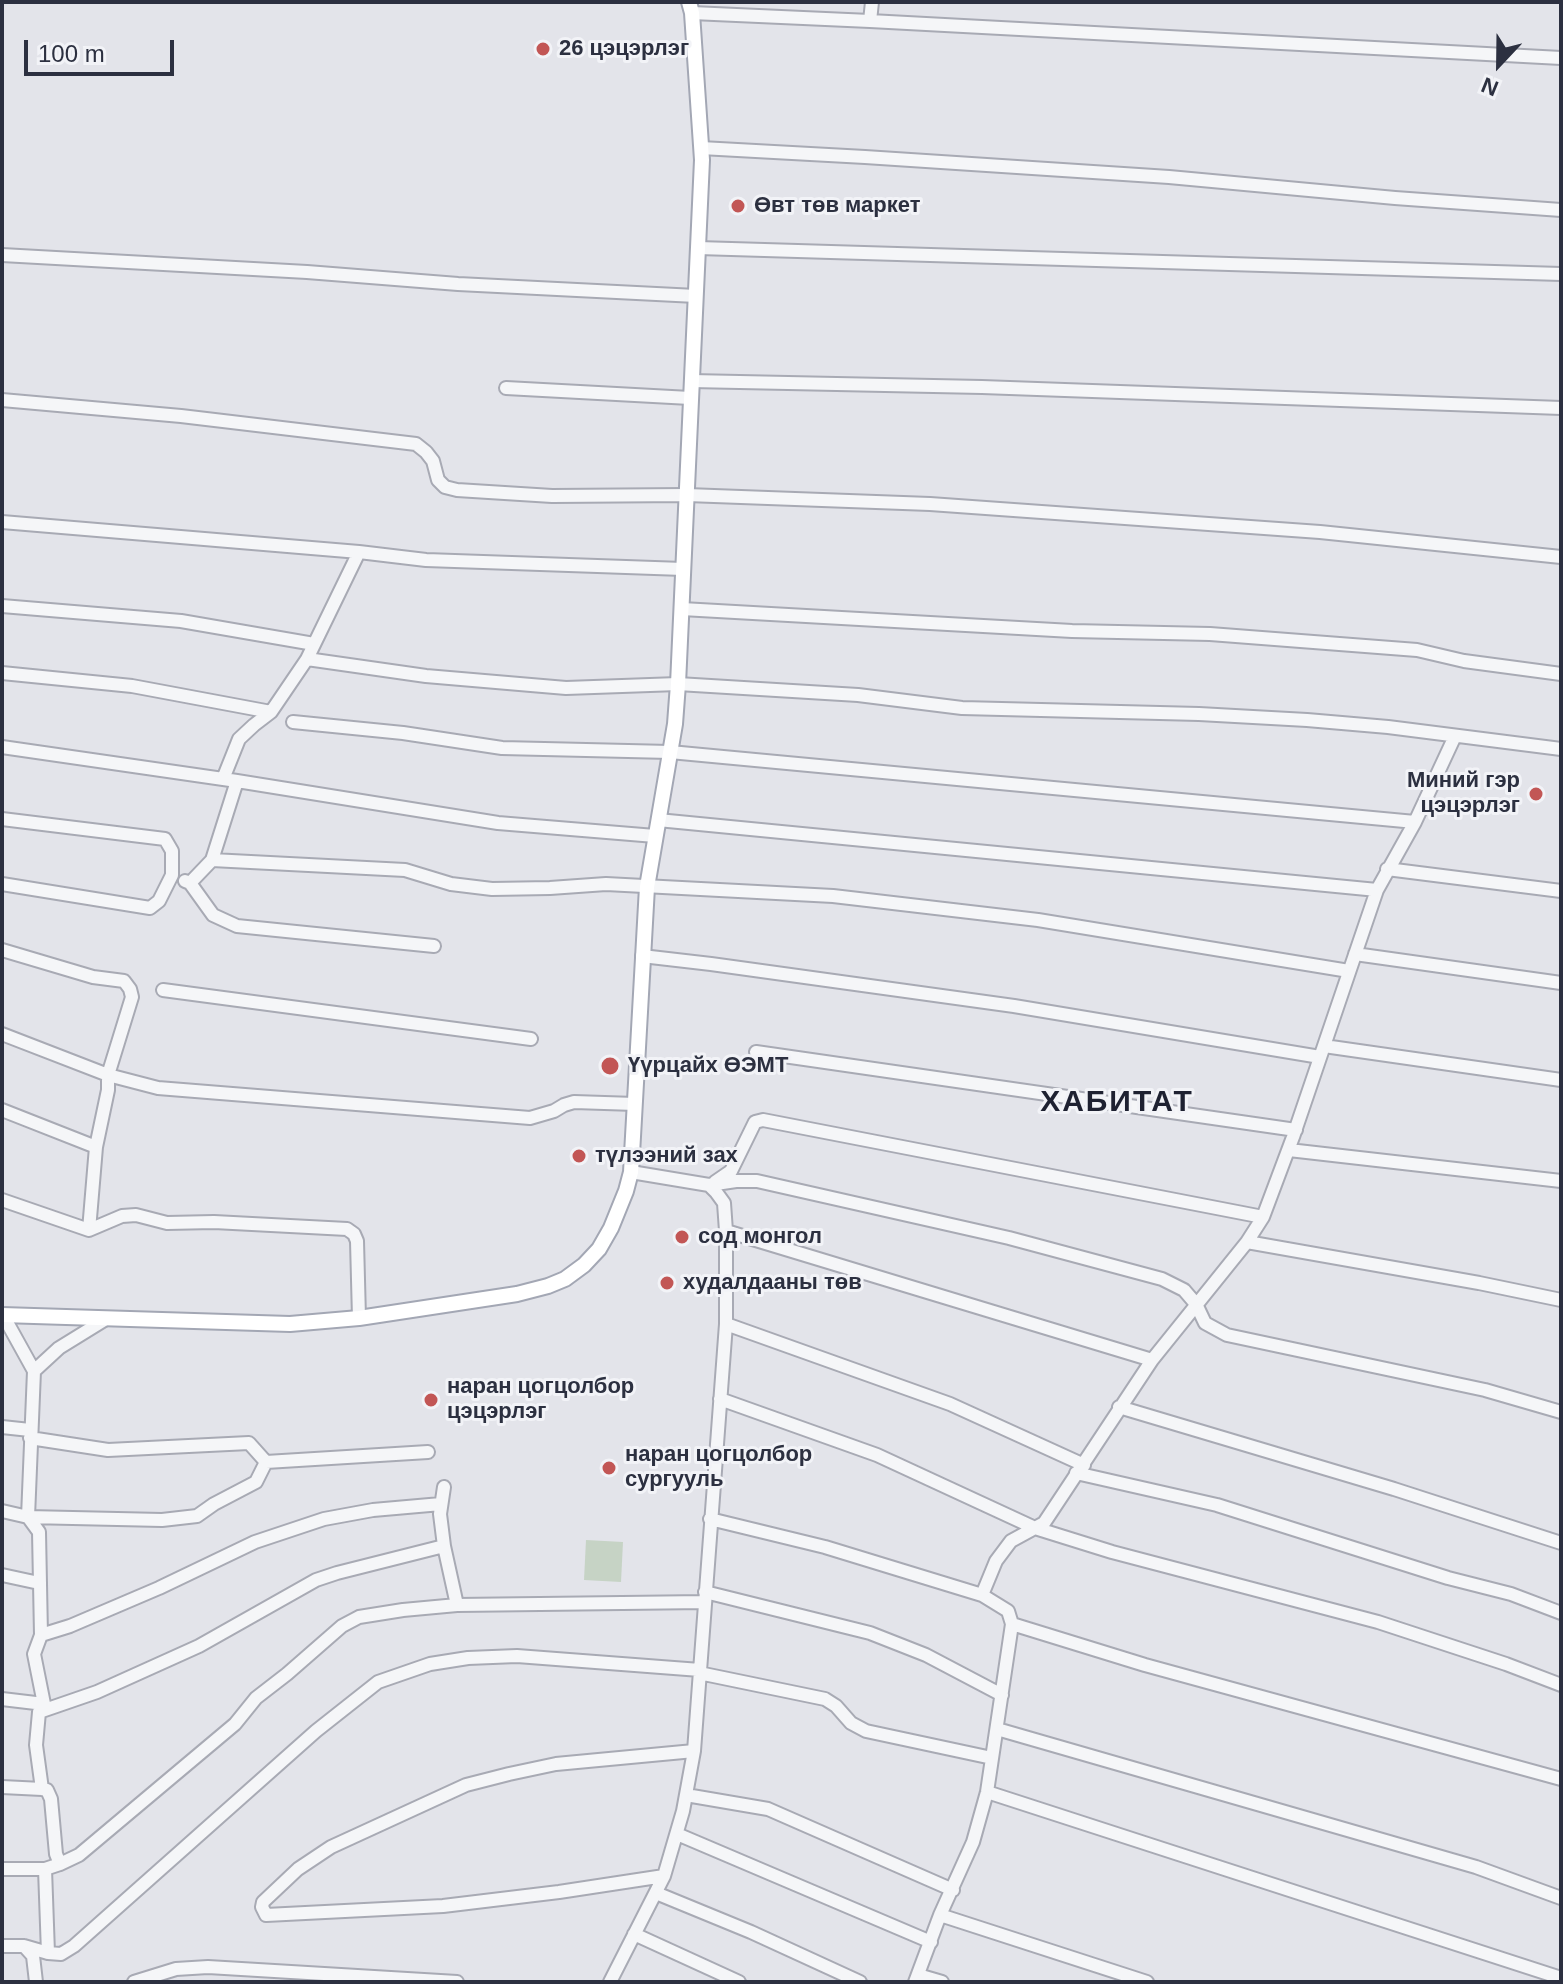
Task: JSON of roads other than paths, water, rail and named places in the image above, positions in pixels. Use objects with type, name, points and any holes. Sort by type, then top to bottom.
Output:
[{"type":"main road","points":[[2,1315],[290,1324],[359,1318],[517,1294],[565,1279],[584,1265],[599,1249],[615,1220],[631,1172],[647,887],[678,684],[701,148],[691,8]]},
{"type":"street","points":[[870,21],[872,2]]},
{"type":"street","points":[[691,8],[870,21],[1561,58]]},
{"type":"street","points":[[701,148],[1169,177],[1561,210]]},
{"type":"street","points":[[698,248],[1561,274]]},
{"type":"street","points":[[2,255],[696,296]]},
{"type":"street","points":[[691,381],[982,387],[1561,408]]},
{"type":"street","points":[[506,388],[690,398]]},
{"type":"street","points":[[2,400],[181,416],[416,444],[433,461],[438,480],[445,487],[457,490],[552,496],[687,495],[930,504],[1320,532],[1561,557]]},
{"type":"street","points":[[2,522],[385,553],[426,560],[683,569]]},
{"type":"street","points":[[223,779],[239,739],[271,712],[307,659],[359,552]]},
{"type":"street","points":[[2,606],[181,621],[314,644]]},
{"type":"street","points":[[682,609],[1072,631],[1210,634],[1417,650],[1464,661],[1561,674]]},
{"type":"street","points":[[307,659],[426,676],[566,688],[678,684],[858,695],[962,708],[1307,720],[1561,749]]},
{"type":"street","points":[[2,673],[132,686],[271,712]]},
{"type":"street","points":[[293,722],[403,733],[502,748],[670,752],[1415,822]]},
{"type":"street","points":[[982,1595],[996,1561],[1011,1541],[1044,1523],[1152,1360],[1247,1242],[1263,1217],[1296,1130],[1377,890],[1415,822],[1455,736]]},
{"type":"street","points":[[2,747],[498,823],[655,836]]},
{"type":"street","points":[[190,883],[212,860],[237,781]]},
{"type":"street","points":[[2,819],[165,839],[172,851],[172,875],[159,901],[150,908],[2,884]]},
{"type":"street","points":[[658,820],[1377,890]]},
{"type":"street","points":[[212,860],[405,870],[451,884],[492,889],[606,884],[833,896],[1038,920],[1349,971]]},
{"type":"street","points":[[1387,869],[1561,891]]},
{"type":"street","points":[[172,875],[190,883],[213,915],[237,926],[434,946]]},
{"type":"street","points":[[2,950],[93,977],[124,981],[130,989],[132,997],[108,1075],[108,1090],[96,1147],[89,1230]]},
{"type":"street","points":[[1355,954],[1561,983]]},
{"type":"street","points":[[642,956],[1014,1006],[1322,1052],[1561,1080]]},
{"type":"street","points":[[163,990],[531,1039]]},
{"type":"street","points":[[2,1034],[108,1075],[158,1088],[530,1118],[574,1102],[635,1104]]},
{"type":"street","points":[[756,1052],[1296,1130]]},
{"type":"street","points":[[2,1110],[96,1147]]},
{"type":"street","points":[[709,1185],[731,1171],[755,1122],[763,1120],[1263,1217]]},
{"type":"street","points":[[1289,1150],[1561,1181]]},
{"type":"street","points":[[631,1172],[709,1185],[757,1181],[1009,1238],[1162,1279],[1184,1290],[1196,1304],[1205,1323],[1227,1335],[1485,1390],[1561,1412]]},
{"type":"street","points":[[627,1982],[612,1979],[664,1876],[677,1834],[694,1751],[726,1324],[724,1203],[709,1185]]},
{"type":"street","points":[[2,1200],[89,1230],[122,1216],[136,1215],[167,1223],[214,1222],[347,1229],[357,1241],[359,1318]]},
{"type":"street","points":[[726,1231],[1152,1360]]},
{"type":"street","points":[[1247,1242],[1561,1300]]},
{"type":"street","points":[[2,1315],[34,1371],[28,1517],[39,1532],[41,1635],[34,1654],[41,1708],[36,1745],[42,1789]]},
{"type":"street","points":[[34,1371],[59,1348],[106,1319]]},
{"type":"street","points":[[726,1324],[950,1404],[1080,1469],[1217,1505],[1434,1574],[1511,1594],[1561,1613]]},
{"type":"street","points":[[720,1399],[877,1455],[1035,1528],[1112,1552],[1378,1622],[1561,1685]]},
{"type":"street","points":[[1119,1407],[1394,1489],[1561,1543]]},
{"type":"street","points":[[2,1427],[108,1450],[249,1443],[266,1462]]},
{"type":"street","points":[[266,1462],[428,1452]]},
{"type":"street","points":[[2,1511],[28,1517],[162,1520],[197,1516],[256,1482],[266,1462]]},
{"type":"street","points":[[444,1487],[440,1514],[457,1605]]},
{"type":"street","points":[[41,1635],[133,1599],[255,1542],[324,1519],[373,1510],[441,1504]]},
{"type":"street","points":[[710,1519],[825,1547],[982,1595],[1008,1611],[1012,1624],[987,1792],[973,1842],[940,1915],[916,1979],[942,1982]]},
{"type":"street","points":[[2,1699],[41,1708],[97,1692],[199,1646],[316,1580],[444,1546]]},
{"type":"street","points":[[2,1575],[39,1583]]},
{"type":"street","points":[[2,1869],[45,1869],[79,1855],[235,1724],[256,1698],[342,1626],[359,1617],[457,1605],[705,1597],[870,1633],[926,1655],[1002,1695]]},
{"type":"street","points":[[1012,1624],[1160,1669],[1561,1779]]},
{"type":"street","points":[[2,1946],[24,1946],[61,1954],[74,1946],[294,1751],[378,1682],[430,1664],[468,1658],[517,1656],[700,1671],[825,1699],[851,1723],[866,1731],[992,1758]]},
{"type":"street","points":[[997,1729],[1476,1867],[1561,1898]]},
{"type":"street","points":[[664,1876],[443,1906],[266,1915],[262,1907],[263,1902],[298,1869],[331,1847],[466,1785],[556,1764],[694,1751]]},
{"type":"street","points":[[2,1787],[47,1790],[60,1864]]},
{"type":"street","points":[[987,1792],[1561,1978]]},
{"type":"street","points":[[686,1795],[768,1809],[953,1890]]},
{"type":"street","points":[[677,1834],[931,1942]]},
{"type":"street","points":[[45,1869],[48,1953]]},
{"type":"street","points":[[656,1893],[860,1982]]},
{"type":"street","points":[[940,1915],[1147,1982]]},
{"type":"street","points":[[634,1934],[739,1982]]},
{"type":"street","points":[[24,1946],[33,1956],[36,1982]]},
{"type":"street","points":[[134,1982],[176,1969],[208,1967],[457,1982]]},
{"type":"place","name":"26 цэцэрлэг","points":[[543,49]]},
{"type":"place","name":"Өвт төв маркет","points":[[738,206]]},
{"type":"place","name":"Миний гэр цэцэрлэг","points":[[1536,794]]},
{"type":"place","name":"Үүрцайх ӨЭМТ","points":[[610,1066]]},
{"type":"place","name":"түлээний зах","points":[[579,1156]]},
{"type":"place","name":"сод монгол","points":[[682,1237]]},
{"type":"place","name":"худалдааны төв","points":[[667,1283]]},
{"type":"place","name":"наран цогцолбор цэцэрлэг","points":[[431,1400]]},
{"type":"place","name":"наран цогцолбор сургууль","points":[[609,1468]]},
{"type":"district","name":"ХАБИТАТ","points":[[1117,1103]]}]
